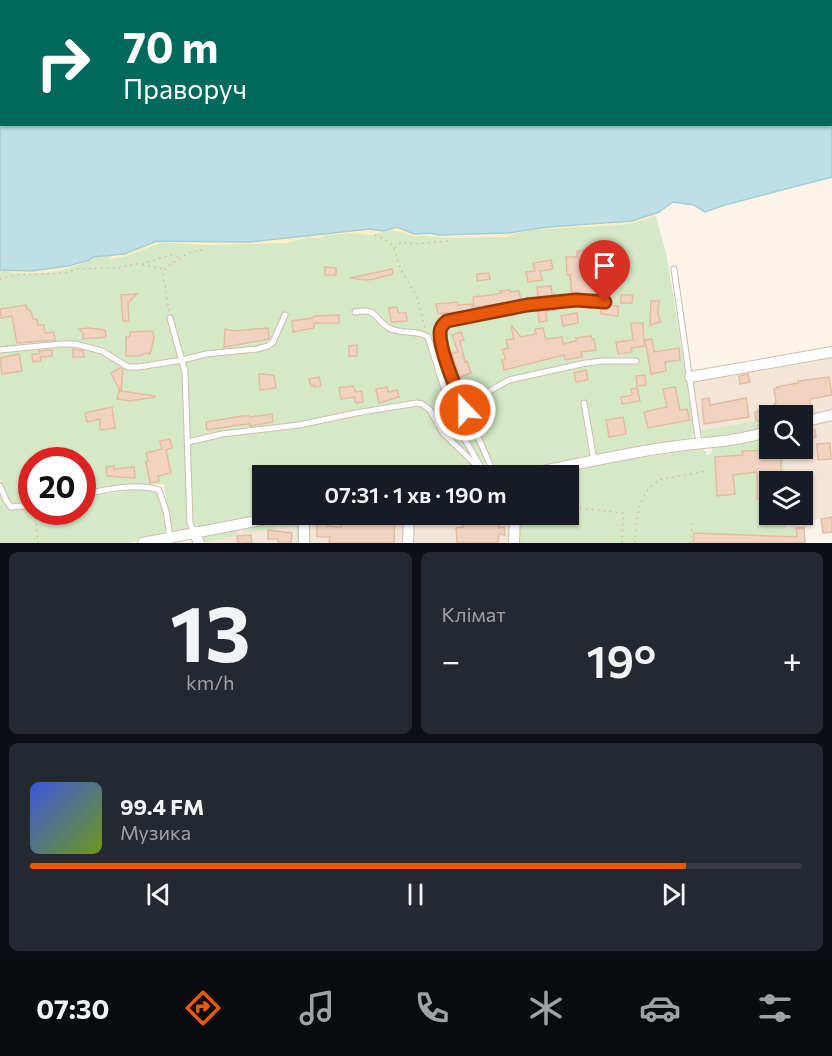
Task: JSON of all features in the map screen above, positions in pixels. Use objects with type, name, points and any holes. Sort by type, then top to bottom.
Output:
[{"type":"street","points":[[690,377],[832,352]]},
{"type":"street","points":[[813,419],[832,415]]},
{"type":"street","points":[[570,465],[744,439],[759,434]]},
{"type":"street","points":[[143,543],[170,537],[197,538],[252,524]]},
{"type":"street","points":[[303,543],[304,525]]},
{"type":"street","points":[[408,543],[409,525]]},
{"type":"street","points":[[514,543],[515,525]]},
{"type":"lane","points":[[674,269],[699,444]]},
{"type":"lane","points":[[490,465],[449,370],[440,333],[443,324],[447,321],[527,305],[576,300],[605,302]]},
{"type":"lane","points":[[355,312],[375,313],[387,327],[395,331],[426,335],[451,411],[480,465]]},
{"type":"lane","points":[[0,350],[75,344],[102,351],[128,367],[268,346],[273,342],[285,315]]},
{"type":"lane","points":[[170,318],[185,372],[190,524],[197,538]]},
{"type":"lane","points":[[465,410],[486,393],[509,380],[603,360],[636,361]]},
{"type":"lane","points":[[188,442],[222,434],[299,425],[417,403],[430,410],[443,433],[462,453],[478,465]]},
{"type":"lane","points":[[584,403],[594,460]]},
{"type":"lane","points":[[0,486],[11,507],[18,506]]},
{"type":"lane","points":[[96,493],[123,488],[159,490],[166,510],[170,537]]},
{"type":"path","points":[[375,235],[390,242],[394,249],[400,268],[417,297],[426,335]]},
{"type":"path","points":[[394,249],[401,242],[415,244],[448,241]]},
{"type":"path","points":[[170,318],[165,269],[190,252],[204,248]]},
{"type":"path","points":[[0,279],[16,275],[64,273],[78,269],[117,268],[141,264],[170,255],[182,258]]},
{"type":"path","points":[[141,264],[165,269]]},
{"type":"path","points":[[635,543],[635,524],[645,492],[662,479],[708,471]]},
{"type":"path","points":[[579,508],[623,513],[622,543]]},
{"type":"path","points":[[690,543],[693,520]]},
{"type":"path","points":[[36,525],[38,543]]},
{"type":"shaded area","points":[[832,355],[832,412],[813,415],[813,405],[759,405],[759,430],[703,437],[693,386],[695,380]]},
{"type":"shaded area","points":[[832,418],[832,517],[813,520],[813,471],[785,471],[784,459],[813,459],[813,423]]},
{"type":"shaded area","points":[[252,525],[298,525],[301,543],[202,543],[202,536]]},
{"type":"shaded area","points":[[309,525],[405,525],[405,543],[306,543]]},
{"type":"shaded area","points":[[411,525],[512,525],[511,543],[411,543]]},
{"type":"shaded area","points":[[786,525],[807,525],[807,527],[786,530]]},
{"type":"green space","points":[[656,216],[667,257],[695,433],[690,440],[558,465],[495,465],[491,459],[486,463],[477,464],[444,431],[423,403],[186,441],[188,527],[185,531],[171,532],[164,484],[96,489],[96,447],[18,447],[18,504],[13,505],[9,502],[0,479],[0,270],[13,273],[50,271],[78,265],[93,257],[124,257],[162,242],[206,245],[287,243],[307,237],[320,238],[326,235],[355,233],[370,235],[393,230],[436,237],[506,237],[537,228],[633,223]]},
{"type":"green space","points":[[411,405],[421,406],[476,465],[252,465],[252,516],[200,527],[192,523],[190,446],[193,442],[244,433],[281,430]]},
{"type":"green space","points":[[759,421],[759,430],[708,438],[701,435],[699,429]]},
{"type":"green space","points":[[759,438],[759,459],[784,459],[785,471],[759,471],[759,525],[786,525],[786,529],[804,528],[805,543],[516,543],[517,525],[579,525],[579,468],[691,450],[702,449],[706,451],[706,455],[711,454],[713,447]]},
{"type":"green space","points":[[138,489],[157,492],[164,513],[165,536],[128,543],[0,543],[0,492],[8,509],[18,508],[18,525],[96,525],[96,495]]},
{"type":"green space","points":[[277,525],[277,528],[244,533],[243,526]]},
{"type":"green space","points":[[281,525],[300,525],[301,543],[297,543],[296,526],[281,528]]},
{"type":"green space","points":[[238,527],[237,536],[202,543],[202,536]]},
{"type":"sand","points":[[659,212],[648,219],[632,223],[542,229],[506,237],[453,238],[426,235],[416,237],[393,230],[370,235],[354,233],[326,235],[320,238],[307,237],[287,243],[206,245],[162,242],[124,257],[108,259],[157,241],[250,242],[369,229],[384,231],[397,227],[438,235],[482,236],[546,227],[620,222],[647,217]]},
{"type":"sand","points":[[83,261],[57,271],[8,272],[8,270],[55,268]]},
{"type":"water","points":[[0,126],[832,126],[832,177],[705,212],[694,205],[673,202],[659,212],[632,221],[548,227],[508,233],[414,234],[397,227],[384,231],[369,229],[250,242],[157,241],[124,254],[93,257],[68,266],[31,271],[0,270]]},
{"type":"building","points":[[588,250],[588,257],[596,256],[597,285],[599,285],[600,296],[572,296],[566,257],[577,257],[577,251]]},
{"type":"building","points":[[551,260],[553,269],[540,271],[542,280],[528,282],[526,272],[535,271],[533,263]]},
{"type":"building","points":[[325,267],[336,268],[336,275],[325,275]]},
{"type":"building","points":[[392,269],[393,274],[374,279],[350,278]]},
{"type":"building","points":[[489,273],[490,279],[477,281],[477,274]]},
{"type":"building","points":[[551,286],[552,295],[555,294],[555,297],[538,298],[537,287]]},
{"type":"building","points":[[510,290],[510,292],[519,291],[521,301],[474,307],[473,297]]},
{"type":"building","points":[[137,294],[128,303],[129,321],[123,321],[121,295]]},
{"type":"building","points":[[621,295],[633,295],[632,303],[621,303]]},
{"type":"building","points":[[651,301],[659,301],[658,315],[661,322],[650,325]]},
{"type":"building","points":[[458,302],[458,305],[472,304],[472,310],[438,314],[436,304]]},
{"type":"building","points":[[26,305],[33,319],[37,319],[38,325],[44,325],[45,333],[54,332],[55,340],[17,343],[12,316],[1,318],[0,309]]},
{"type":"building","points":[[618,306],[618,316],[601,314],[601,307]]},
{"type":"building","points":[[397,307],[398,313],[406,313],[407,321],[391,322],[389,308]]},
{"type":"building","points":[[556,307],[556,310],[546,311],[547,321],[539,322],[538,308]]},
{"type":"building","points":[[577,313],[578,323],[563,326],[561,316]]},
{"type":"building","points":[[339,315],[339,323],[314,323],[314,328],[293,332],[292,321],[314,316]]},
{"type":"building","points":[[631,323],[643,323],[644,346],[631,348],[632,352],[618,354],[616,342],[633,340]]},
{"type":"building","points":[[511,325],[521,337],[536,334],[535,329],[543,328],[546,339],[562,337],[563,344],[576,341],[576,338],[591,336],[594,339],[596,350],[581,352],[582,357],[565,360],[564,355],[504,370],[502,360],[506,359],[502,350],[508,348],[506,340],[514,339]]},
{"type":"building","points":[[268,328],[269,339],[224,347],[225,329],[234,331]]},
{"type":"building","points":[[79,329],[105,330],[106,337],[83,339],[83,333]]},
{"type":"building","points":[[130,332],[153,332],[154,338],[150,354],[126,356],[126,337],[130,337]]},
{"type":"building","points":[[461,332],[464,340],[460,341],[465,362],[467,361],[471,373],[459,378],[452,353],[458,352],[452,335]]},
{"type":"building","points":[[652,339],[654,352],[679,348],[680,360],[665,362],[666,371],[651,374],[645,340]]},
{"type":"building","points":[[357,345],[357,356],[349,356],[349,346]]},
{"type":"building","points":[[73,349],[83,351],[84,357],[73,357]]},
{"type":"building","points":[[52,350],[52,356],[40,357],[41,361],[33,362],[32,354]]},
{"type":"building","points":[[19,354],[22,371],[2,374],[0,358]]},
{"type":"building","points":[[120,368],[123,369],[121,391],[155,397],[130,401],[117,399],[120,391],[111,373]]},
{"type":"building","points":[[586,370],[588,380],[576,382],[574,373]]},
{"type":"building","points":[[259,374],[274,375],[276,388],[260,390]]},
{"type":"building","points":[[748,374],[750,382],[740,384],[739,376]]},
{"type":"building","points":[[645,375],[646,385],[637,386],[636,376]]},
{"type":"building","points":[[319,377],[321,386],[311,386],[309,379]]},
{"type":"building","points":[[829,377],[832,395],[810,399],[811,405],[774,405],[776,402],[774,389],[798,383],[798,381]]},
{"type":"building","points":[[353,386],[356,392],[362,391],[363,402],[356,403],[354,397],[341,399],[339,388]]},
{"type":"building","points":[[387,387],[388,392],[397,390],[399,397],[379,403],[376,389]]},
{"type":"building","points":[[675,387],[680,410],[687,409],[690,420],[648,428],[644,412],[667,407],[663,389]]},
{"type":"building","points":[[637,388],[640,401],[622,404],[621,397],[629,396],[632,394],[631,389]]},
{"type":"building","points":[[709,398],[710,405],[746,398],[749,417],[704,424],[702,399]]},
{"type":"building","points":[[112,407],[115,428],[100,430],[100,419],[87,422],[85,413]]},
{"type":"building","points":[[759,411],[759,421],[756,421],[755,412]]},
{"type":"building","points":[[272,414],[273,422],[207,430],[206,422]]},
{"type":"building","points":[[623,417],[626,434],[609,437],[606,420]]},
{"type":"building","points":[[170,439],[172,448],[166,450],[171,473],[158,476],[159,481],[150,483],[146,453],[162,449],[160,441]]},
{"type":"building","points":[[830,443],[831,459],[818,460],[817,444]]},
{"type":"building","points":[[742,451],[759,451],[759,459],[781,459],[781,471],[759,471],[759,499],[757,499],[757,472],[733,475],[735,494],[717,496],[715,457],[743,455]]},
{"type":"building","points":[[114,466],[114,469],[134,467],[135,478],[107,476],[106,467]]},
{"type":"building","points":[[832,517],[832,532],[823,533],[821,519]]},
{"type":"building","points":[[317,525],[341,527],[341,525],[395,525],[394,543],[329,543],[330,537],[317,537]]},
{"type":"building","points":[[463,525],[499,525],[499,528],[504,527],[505,535],[499,534],[498,543],[457,543],[456,528]]},
{"type":"building","points":[[796,528],[804,528],[805,543],[693,543],[694,533],[797,537]]},
{"type":"building","points":[[268,530],[292,533],[291,543],[268,539]]},
{"type":"building","points":[[251,535],[252,543],[238,543],[237,536]]},
{"type":"route","points":[[465,410],[449,370],[440,333],[443,324],[452,319],[527,305],[576,300],[605,302]]}]
